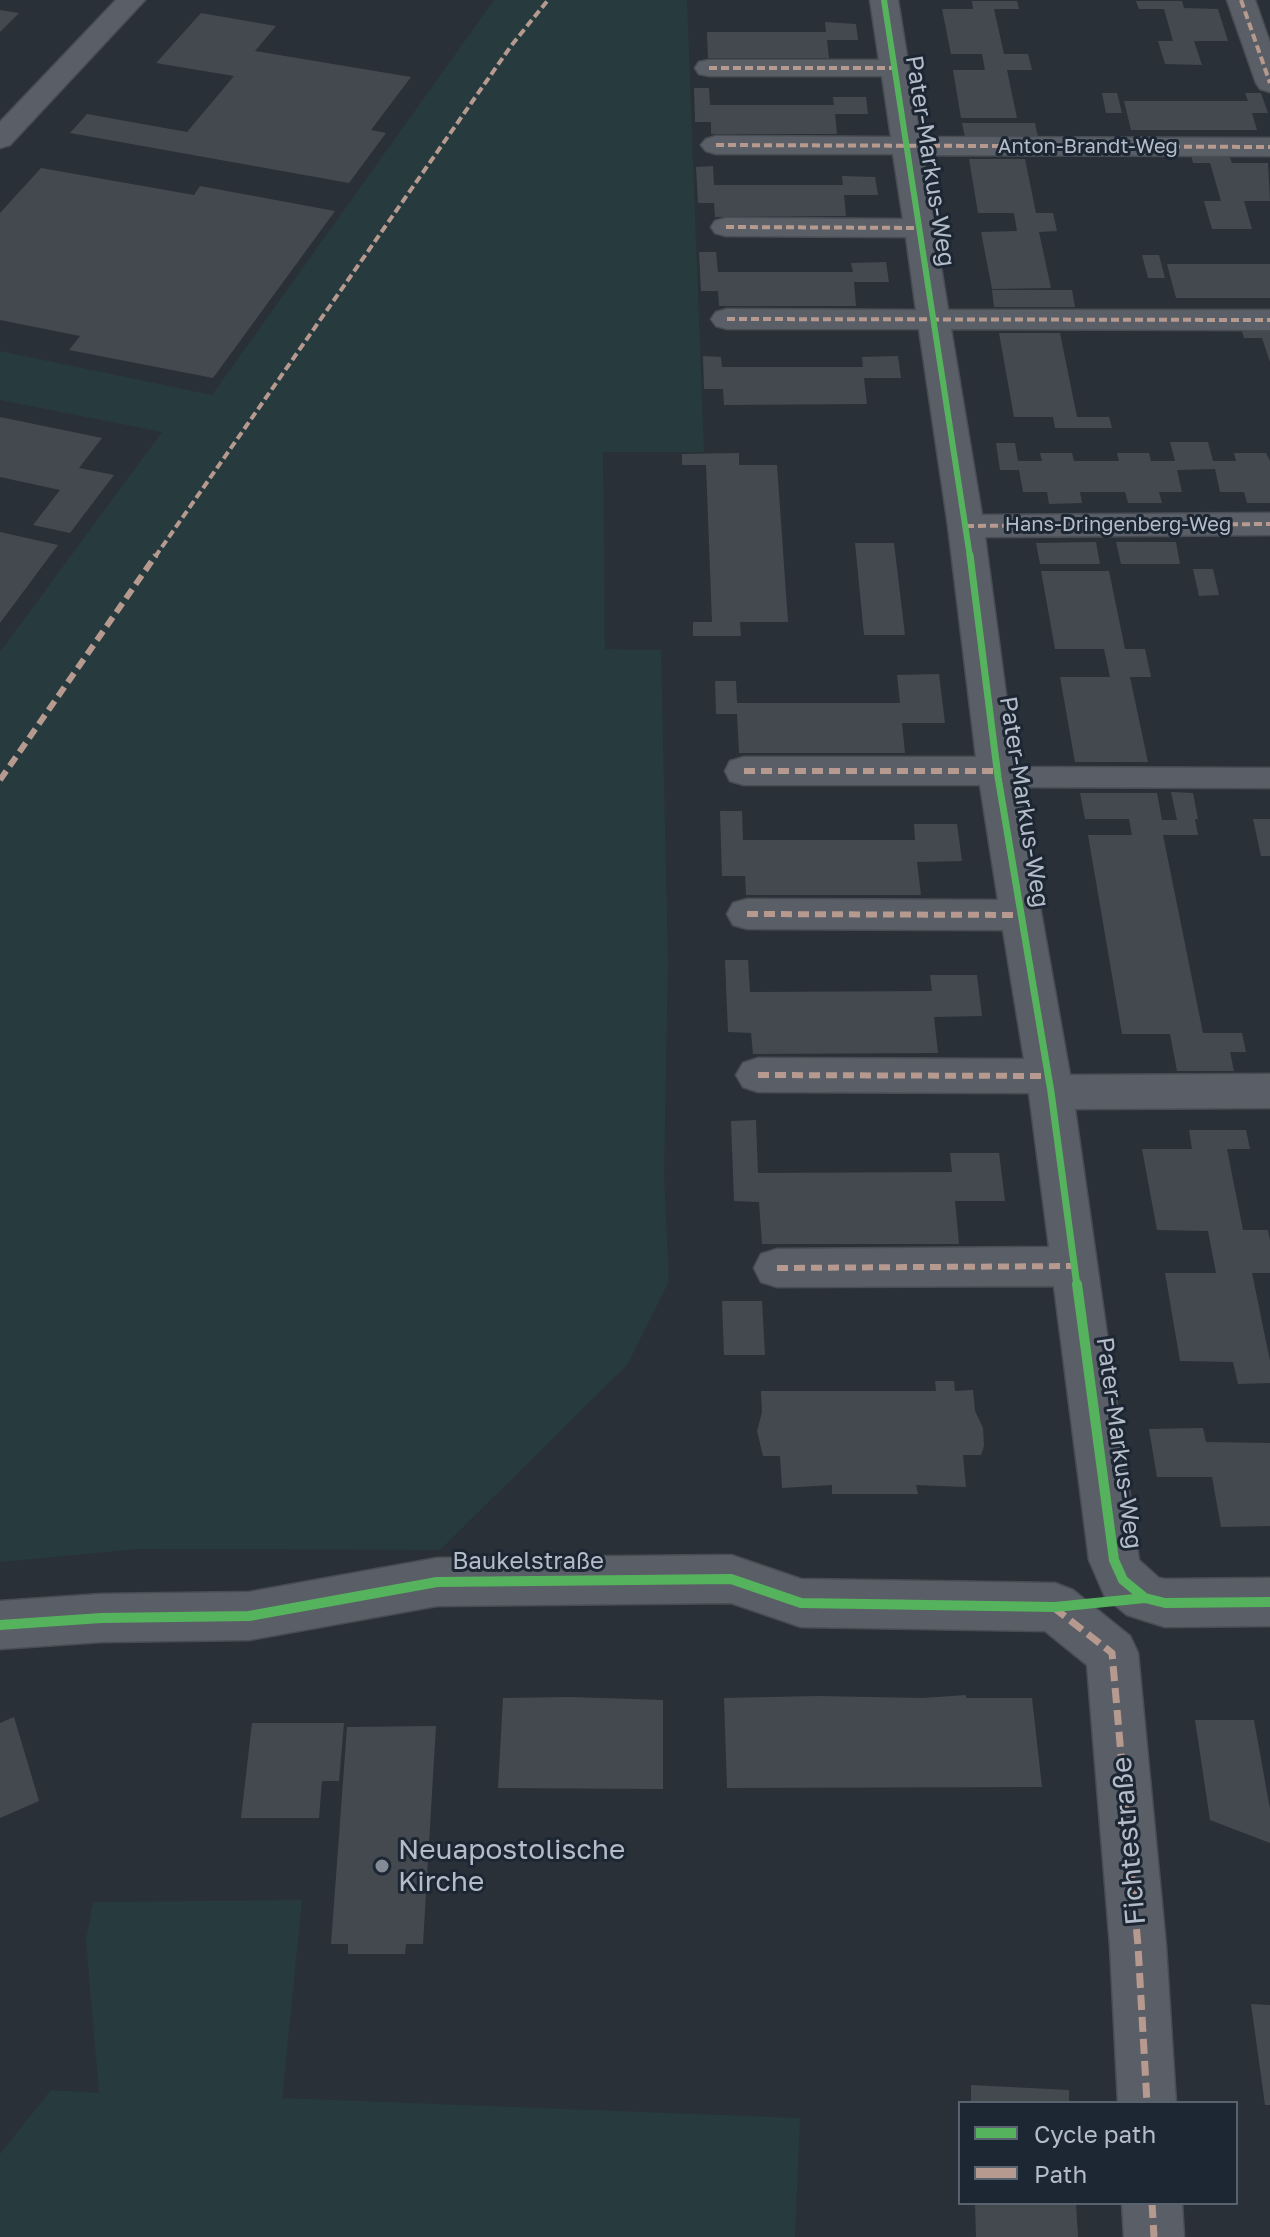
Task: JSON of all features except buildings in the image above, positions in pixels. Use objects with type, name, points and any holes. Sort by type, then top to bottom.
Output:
[{"type":"street","points":[[0,139],[131,0]]},
{"type":"street","name":"Pater-Markus-Weg","points":[[884,0],[966,526],[998,774],[1049,1084],[1114,1560],[1123,1580],[1145,1598],[1165,1603],[1270,1602]]},
{"type":"street","points":[[1241,0],[1270,83]]},
{"type":"street","name":"Pater-Markus-Weg","points":[[709,68],[895,68]]},
{"type":"street","name":"Pater-Markus-Weg","points":[[716,145],[907,146]]},
{"type":"street","name":"Anton-Brandt-Weg","points":[[907,146],[1270,147]]},
{"type":"street","name":"Pater-Markus-Weg","points":[[726,227],[920,228]]},
{"type":"street","points":[[727,319],[1270,320]]},
{"type":"street","name":"Hans-Dringenberg-Weg","points":[[966,526],[1270,524]]},
{"type":"street","name":"Pater-Markus-Weg","points":[[744,771],[998,774]]},
{"type":"street","name":"Pater-Markus-Weg","points":[[747,914],[1021,915]]},
{"type":"street","points":[[758,1075],[1270,1091]]},
{"type":"street","points":[[777,1268],[1074,1266]]},
{"type":"street","name":"Baukelstraße","points":[[0,1625],[101,1618],[249,1616],[437,1582],[731,1579],[801,1603],[1055,1607]]},
{"type":"street","name":"Fichtestraße","points":[[1055,1607],[1112,1653],[1138,1946],[1147,2101]]},
{"type":"street","points":[[1152,2205],[1154,2237]]},
{"type":"lane","points":[[998,774],[1270,778]]},
{"type":"green space","points":[[494,0],[687,0],[704,452],[603,452],[605,649],[661,650],[668,961],[664,1176],[669,1281],[627,1365],[440,1550],[139,1549],[0,1562],[0,652],[162,432],[0,400],[0,351],[212,395]]},
{"type":"green space","points":[[302,1900],[282,2098],[800,2118],[795,2237],[0,2237],[0,2154],[51,2090],[99,2093],[86,1940],[93,1902]]},
{"type":"marked path","points":[[0,780],[511,46],[548,0]]},
{"type":"marked path","points":[[1241,0],[1270,83]]},
{"type":"marked path","points":[[709,68],[895,68]]},
{"type":"marked path","points":[[716,145],[1270,147]]},
{"type":"marked path","points":[[726,227],[920,228]]},
{"type":"marked path","points":[[727,319],[1270,320]]},
{"type":"marked path","points":[[966,526],[1270,524]]},
{"type":"marked path","points":[[744,771],[997,771]]},
{"type":"marked path","points":[[747,914],[1021,915]]},
{"type":"marked path","points":[[758,1075],[1047,1076]]},
{"type":"marked path","points":[[777,1268],[1074,1266]]},
{"type":"marked path","points":[[1053,1607],[1112,1653],[1138,1946],[1147,2101]]},
{"type":"marked path","points":[[1152,2205],[1154,2237]]},
{"type":"cycle path","points":[[884,0],[966,526],[998,777],[1051,1092],[1114,1560],[1123,1580],[1145,1598],[1165,1603],[1270,1602]]},
{"type":"cycle path","points":[[0,1625],[101,1618],[249,1616],[437,1582],[731,1579],[801,1603],[1055,1607],[1145,1598]]},
{"type":"place","name":"Neuapostolische Kirche","points":[[382,1866]]}]
